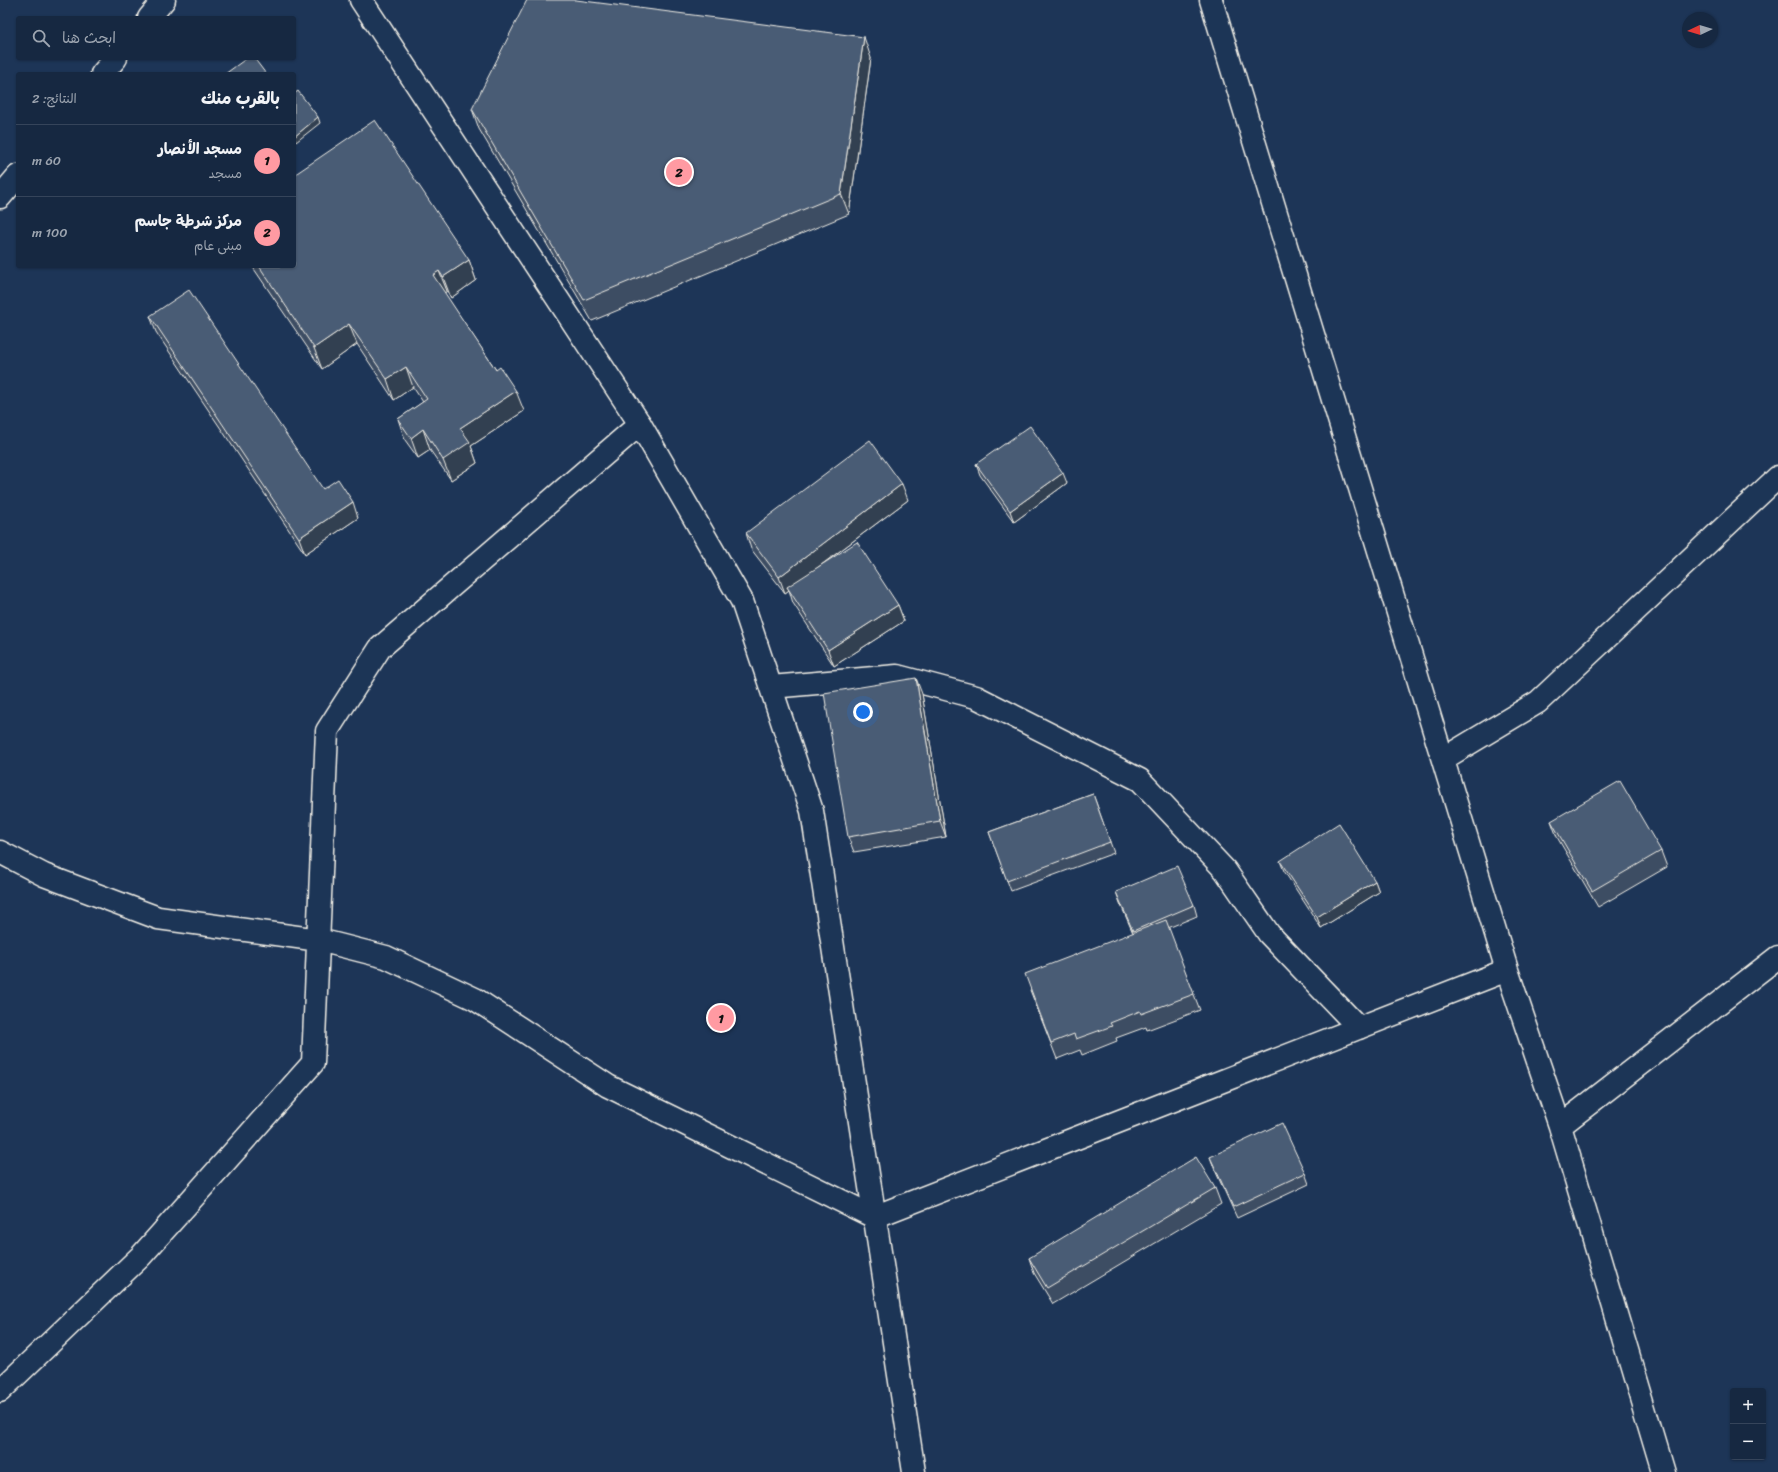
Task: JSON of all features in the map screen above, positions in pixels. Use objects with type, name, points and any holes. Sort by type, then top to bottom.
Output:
[{"type":"street","points":[[151,16],[164,0]]},
{"type":"street","points":[[361,0],[640,424],[742,601],[812,811],[914,1472]]},
{"type":"street","points":[[1211,0],[1507,970],[1560,1126],[1663,1472]]},
{"type":"street","points":[[104,72],[114,60]]},
{"type":"street","points":[[0,197],[16,178]]},
{"type":"street","points":[[0,1391],[141,1256],[313,1063],[327,731],[380,648],[640,424]]},
{"type":"street","points":[[1443,759],[1538,702],[1778,477]]},
{"type":"street","points":[[771,687],[897,676],[976,697],[1140,780],[1226,870],[1269,934],[1359,1028]]},
{"type":"street","points":[[0,852],[44,875],[158,918],[319,940],[386,957],[475,999],[608,1086],[874,1216],[1507,970]]},
{"type":"street","points":[[1560,1126],[1778,957]]},
{"type":"building","points":[[527,0],[576,0],[864,37],[841,194],[584,300],[472,109]]},
{"type":"building","points":[[244,60],[256,60],[264,72],[228,72]]},
{"type":"building","points":[[298,91],[318,117],[296,135],[296,92]]},
{"type":"building","points":[[375,120],[469,260],[443,277],[439,271],[433,275],[496,370],[500,367],[516,391],[460,428],[470,442],[443,460],[423,429],[411,438],[398,419],[427,399],[406,367],[387,379],[349,324],[314,348],[260,268],[296,268],[296,174]]},
{"type":"building","points":[[189,290],[323,489],[338,479],[353,502],[299,538],[150,316]]},
{"type":"building","points":[[1030,426],[1063,473],[1010,511],[976,464]]},
{"type":"building","points":[[870,440],[902,484],[779,577],[746,533]]},
{"type":"building","points":[[857,542],[898,605],[828,650],[787,587]]},
{"type":"building","points":[[916,678],[940,821],[848,837],[824,693]]},
{"type":"building","points":[[1620,781],[1661,851],[1592,891],[1551,821]]},
{"type":"building","points":[[1093,794],[1110,842],[1007,881],[989,832]]},
{"type":"building","points":[[1339,823],[1375,881],[1317,917],[1280,861]]},
{"type":"building","points":[[1177,866],[1194,905],[1133,931],[1116,892]]},
{"type":"building","points":[[1166,920],[1194,994],[1141,1014],[1140,1011],[1110,1023],[1112,1026],[1076,1039],[1074,1034],[1051,1043],[1025,974]]},
{"type":"building","points":[[1282,1123],[1305,1173],[1233,1207],[1210,1157]]},
{"type":"building","points":[[1196,1157],[1215,1188],[1047,1288],[1029,1258]]},
{"type":"place","name":"مركز شرطة جاسم","points":[[679,172]]},
{"type":"place","name":"مسجد الأنصار","points":[[721,1018]]}]
